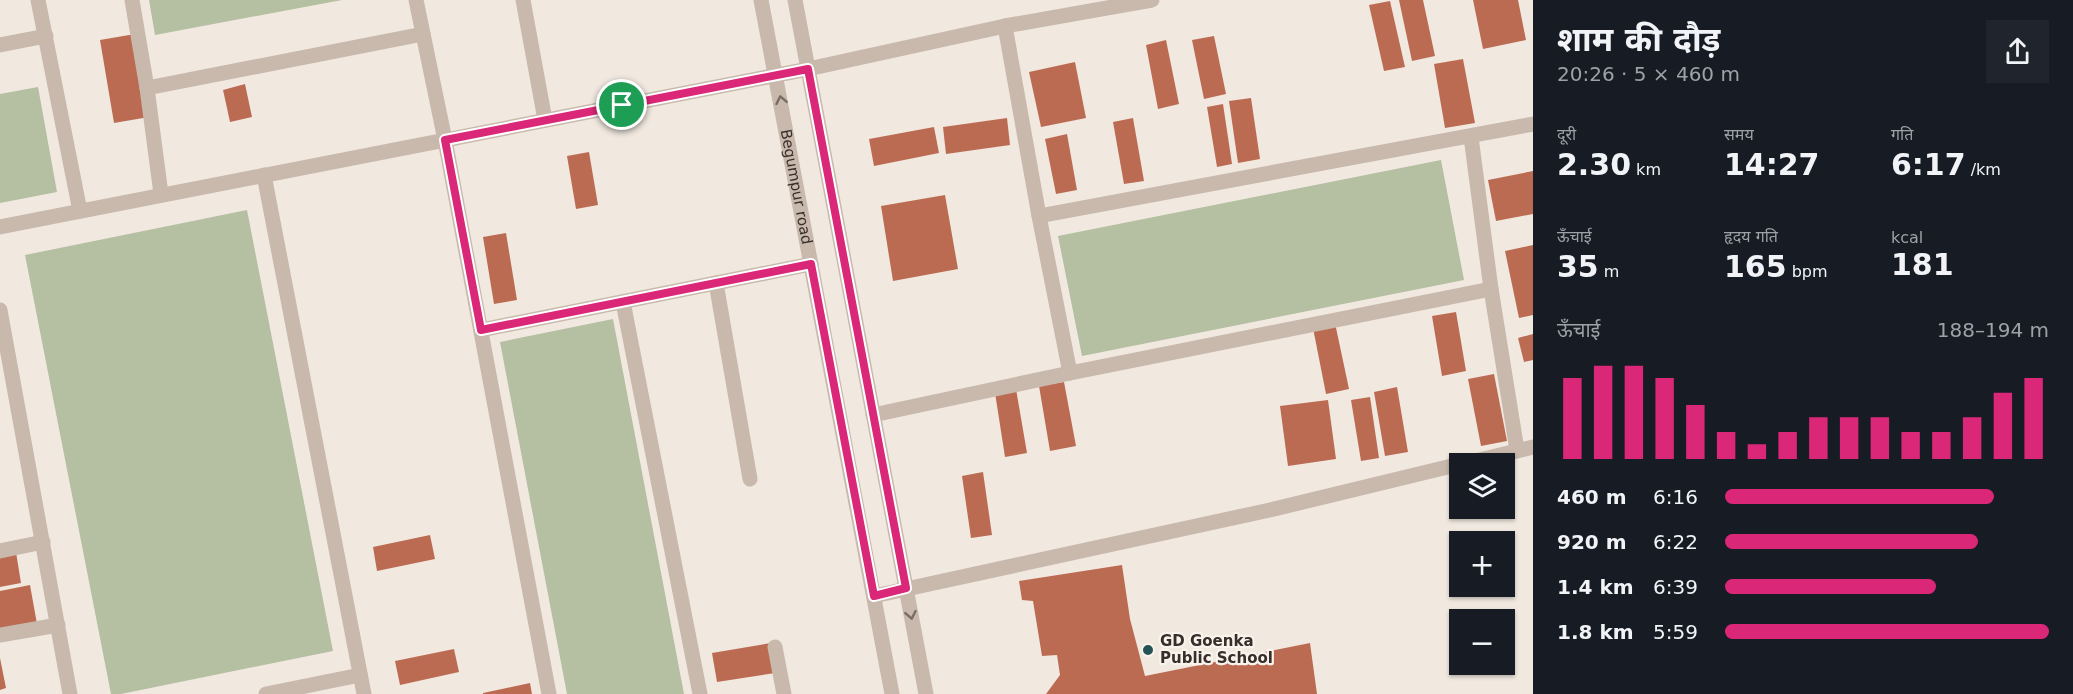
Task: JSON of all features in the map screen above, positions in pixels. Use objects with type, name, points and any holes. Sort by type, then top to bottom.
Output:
[{"type":"street","points":[[38,0],[80,212]]},
{"type":"street","points":[[132,0],[147,88],[161,194]]},
{"type":"street","points":[[416,0],[445,140],[549,694]]},
{"type":"street","points":[[523,0],[545,120]]},
{"type":"street","name":"Begumpur road","points":[[762,0],[892,694]]},
{"type":"street","points":[[795,0],[926,694]]},
{"type":"street","points":[[0,227],[808,69],[1005,26],[1152,0]]},
{"type":"street","points":[[1005,26],[1070,373]]},
{"type":"street","points":[[147,88],[423,34]]},
{"type":"street","points":[[0,45],[46,36]]},
{"type":"street","points":[[1039,216],[1533,124]]},
{"type":"street","points":[[1471,137],[1491,289],[1517,450]]},
{"type":"street","points":[[264,175],[363,694]]},
{"type":"street","points":[[481,330],[811,264]]},
{"type":"street","points":[[716,283],[750,479]]},
{"type":"street","points":[[873,415],[1491,289]]},
{"type":"street","points":[[623,302],[700,694]]},
{"type":"street","points":[[0,310],[70,694]]},
{"type":"street","points":[[1505,453],[1533,447]]},
{"type":"street","points":[[874,596],[1270,510],[1449,467]]},
{"type":"street","points":[[0,551],[43,542]]},
{"type":"street","points":[[0,635],[58,625]]},
{"type":"street","points":[[775,647],[784,694]]},
{"type":"street","points":[[266,694],[360,675]]},
{"type":"green space","points":[[149,0],[342,0],[155,35]]},
{"type":"green space","points":[[38,87],[57,192],[0,203],[0,94]]},
{"type":"green space","points":[[1441,160],[1464,280],[1082,356],[1058,236]]},
{"type":"green space","points":[[247,210],[333,651],[121,694],[111,694],[25,255]]},
{"type":"green space","points":[[613,319],[684,694],[567,694],[500,342]]},
{"type":"building","points":[[1399,0],[1423,0],[1435,56],[1412,61]]},
{"type":"building","points":[[1473,0],[1518,0],[1526,40],[1483,49]]},
{"type":"building","points":[[1390,1],[1405,67],[1384,71],[1369,5]]},
{"type":"building","points":[[135,34],[149,117],[114,123],[100,40]]},
{"type":"building","points":[[1214,36],[1226,94],[1204,99],[1192,40]]},
{"type":"building","points":[[1166,40],[1179,104],[1158,109],[1146,45]]},
{"type":"building","points":[[1463,59],[1475,123],[1445,128],[1434,64]]},
{"type":"building","points":[[1075,62],[1086,118],[1041,127],[1029,72]]},
{"type":"building","points":[[245,84],[252,117],[230,122],[223,90]]},
{"type":"building","points":[[1251,98],[1260,159],[1238,163],[1229,101]]},
{"type":"building","points":[[1223,104],[1232,164],[1217,167],[1207,107]]},
{"type":"building","points":[[1007,118],[1010,145],[946,154],[943,127]]},
{"type":"building","points":[[1133,118],[1144,181],[1124,184],[1113,122]]},
{"type":"building","points":[[934,127],[939,153],[874,166],[869,139]]},
{"type":"building","points":[[1067,134],[1077,190],[1056,194],[1045,139]]},
{"type":"building","points":[[589,152],[598,205],[576,209],[567,156]]},
{"type":"building","points":[[1533,171],[1533,214],[1496,221],[1488,180]]},
{"type":"building","points":[[945,195],[958,269],[893,281],[881,206]]},
{"type":"building","points":[[506,233],[517,300],[494,304],[483,237]]},
{"type":"building","points":[[1533,245],[1533,315],[1519,318],[1505,251]]},
{"type":"building","points":[[1456,312],[1466,371],[1442,376],[1432,316]]},
{"type":"building","points":[[1335,323],[1349,389],[1326,394],[1313,328]]},
{"type":"building","points":[[1533,334],[1533,360],[1524,362],[1518,338]]},
{"type":"building","points":[[1494,374],[1507,441],[1481,446],[1468,379]]},
{"type":"building","points":[[1064,382],[1076,446],[1050,451],[1039,386]]},
{"type":"building","points":[[1397,387],[1408,452],[1385,456],[1374,392]]},
{"type":"building","points":[[1016,389],[1027,453],[1005,457],[995,393]]},
{"type":"building","points":[[1370,397],[1379,458],[1361,461],[1351,400]]},
{"type":"building","points":[[1328,400],[1336,459],[1288,466],[1280,406]]},
{"type":"building","points":[[983,472],[992,535],[971,538],[962,476]]},
{"type":"building","points":[[430,535],[435,559],[377,571],[373,547]]},
{"type":"building","points":[[16,552],[21,583],[0,587],[0,555]]},
{"type":"building","points":[[1122,565],[1130,619],[1145,676],[1310,643],[1317,694],[1046,694],[1060,675],[1057,655],[1042,656],[1033,601],[1022,600],[1019,581]]},
{"type":"building","points":[[30,585],[37,624],[0,631],[0,591]]},
{"type":"building","points":[[771,643],[775,673],[717,682],[712,653]]},
{"type":"building","points":[[454,649],[459,672],[400,685],[395,661]]},
{"type":"building","points":[[0,658],[6,688],[0,690]]},
{"type":"building","points":[[530,683],[532,694],[483,694],[483,693]]},
{"type":"place","name":"GD Goenka Public School","points":[[1148,650]]},
{"type":"route","points":[[808,69],[906,588],[874,596],[811,264],[481,330],[445,140],[622,105],[808,69]]}]
